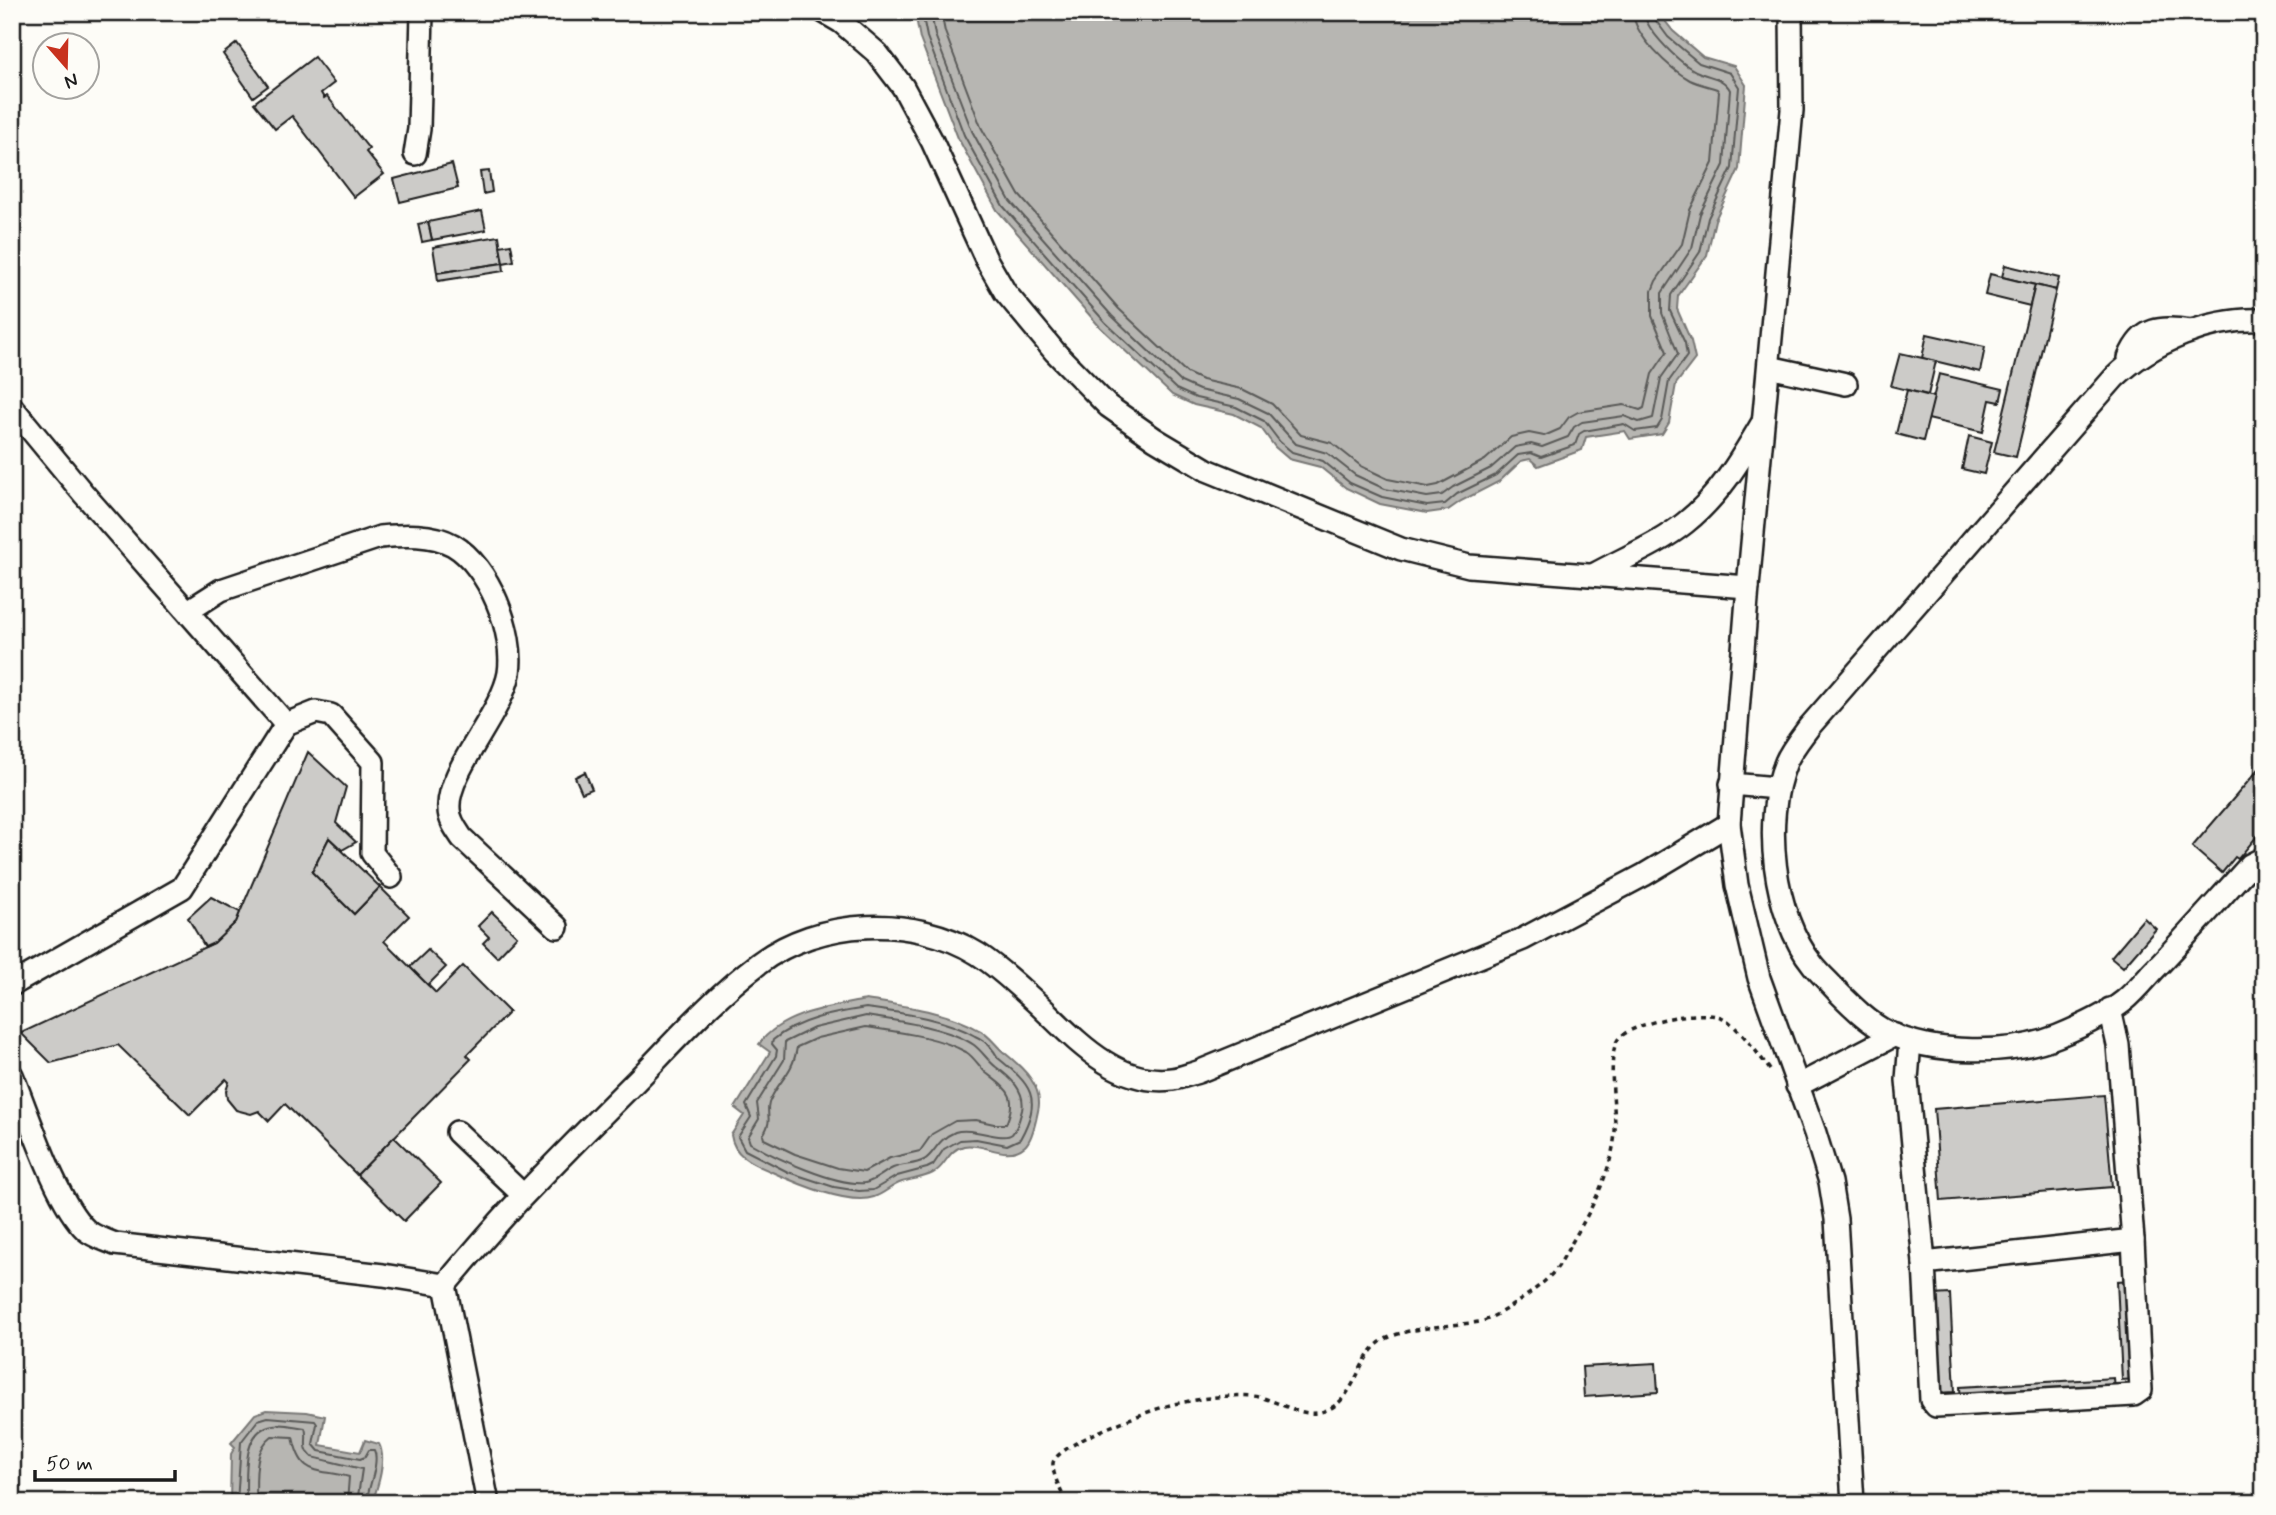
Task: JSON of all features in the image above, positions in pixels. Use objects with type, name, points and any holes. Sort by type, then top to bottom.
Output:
[{"type":"lane","points":[[415,154],[419,129],[422,12]]},
{"type":"lane","points":[[824,12],[841,22],[877,53],[903,87],[932,141],[986,259],[1005,292],[1055,352],[1108,406],[1207,470],[1401,549],[1469,566],[1748,587]]},
{"type":"lane","points":[[1791,12],[1791,110],[1729,824],[1737,885],[1759,978],[1830,1182],[1836,1219],[1853,1503]]},
{"type":"lane","points":[[2264,320],[2228,323],[2193,331],[2165,328],[2152,331],[2134,347],[2126,367],[1809,727],[1787,759],[1777,788],[1773,818],[1775,860],[1782,899],[1794,934],[1812,964],[1851,1006],[1885,1031],[1940,1046],[1995,1050],[2022,1047],[2056,1037],[2124,1001],[2250,865],[2264,858]]},
{"type":"lane","points":[[1769,367],[1846,384]]},
{"type":"lane","points":[[12,407],[83,493],[286,724]]},
{"type":"lane","points":[[1595,574],[1684,525],[1733,473],[1764,420]]},
{"type":"lane","points":[[188,611],[221,590],[380,537],[402,535],[431,538],[452,544],[467,556],[480,570],[500,611],[509,644],[509,672],[501,696],[450,792],[448,810],[462,838],[557,927]]},
{"type":"lane","points":[[12,985],[182,888],[286,724],[316,712],[331,715],[373,762],[372,853],[391,877]]},
{"type":"lane","points":[[1731,784],[1777,788]]},
{"type":"lane","points":[[445,1285],[523,1195],[738,981],[759,963],[799,941],[842,930],[894,927],[926,932],[956,943],[1002,971],[1094,1056],[1131,1075],[1172,1079],[1198,1072],[1522,939],[1644,875],[1729,824]]},
{"type":"lane","points":[[1903,1038],[1924,1263],[1931,1400],[1936,1406],[2134,1395],[2141,1390],[2133,1240],[2118,1045],[2110,1009]]},
{"type":"lane","points":[[1797,1086],[1903,1038]]},
{"type":"lane","points":[[12,1075],[63,1199],[75,1219],[89,1233],[115,1244],[383,1275],[445,1285]]},
{"type":"lane","points":[[457,1132],[523,1195]]},
{"type":"lane","points":[[1924,1263],[2133,1240]]},
{"type":"lane","points":[[445,1285],[488,1503]]},
{"type":"path","points":[[1066,1503],[1053,1462],[1059,1452],[1081,1440],[1138,1415],[1173,1404],[1215,1397],[1255,1396],[1304,1412],[1322,1413],[1336,1405],[1347,1394],[1364,1362],[1377,1345],[1388,1338],[1426,1329],[1484,1321],[1534,1292],[1554,1272],[1596,1202],[1615,1134],[1614,1051],[1619,1038],[1643,1025],[1672,1018],[1709,1014],[1725,1019],[1758,1053],[1780,1083],[1797,1086]]},
{"type":"water","points":[[915,12],[1658,12],[1673,31],[1703,57],[1734,66],[1746,85],[1739,169],[1715,220],[1707,255],[1678,296],[1677,309],[1691,341],[1695,359],[1676,384],[1669,423],[1662,434],[1630,439],[1625,431],[1586,437],[1582,450],[1538,466],[1530,459],[1521,461],[1500,481],[1448,510],[1427,513],[1380,504],[1346,488],[1320,467],[1289,459],[1275,447],[1261,428],[1234,414],[1194,405],[1172,395],[1100,327],[997,210],[958,138],[920,39]]},
{"type":"water","points":[[866,1000],[953,1018],[987,1035],[1019,1065],[1031,1079],[1038,1094],[1035,1124],[1025,1146],[1003,1152],[964,1146],[954,1151],[933,1173],[902,1182],[878,1196],[863,1199],[837,1196],[808,1187],[746,1159],[736,1149],[731,1135],[744,1115],[735,1108],[770,1052],[759,1044],[769,1033],[793,1018]]},
{"type":"water","points":[[266,1410],[307,1412],[325,1416],[320,1445],[360,1452],[365,1440],[379,1444],[382,1465],[372,1503],[331,1500],[326,1503],[230,1503],[231,1454],[235,1447],[231,1443],[255,1414]]},
{"type":"building","points":[[237,43],[268,86],[253,97],[223,54]]},
{"type":"building","points":[[314,57],[334,83],[321,93],[324,98],[327,96],[369,149],[366,152],[384,174],[354,197],[292,116],[275,129],[254,103]]},
{"type":"building","points":[[452,164],[458,188],[400,202],[394,179]]},
{"type":"building","points":[[489,171],[492,192],[483,194],[480,172]]},
{"type":"building","points":[[482,211],[486,230],[432,240],[428,222]]},
{"type":"building","points":[[428,222],[432,240],[422,242],[418,224]]},
{"type":"building","points":[[499,236],[503,263],[437,273],[433,247]]},
{"type":"building","points":[[511,244],[514,261],[503,263],[500,246]]},
{"type":"building","points":[[503,263],[504,271],[438,281],[437,273]]},
{"type":"building","points":[[2005,265],[2059,278],[2056,290],[2002,277]]},
{"type":"building","points":[[1990,274],[2035,285],[2030,306],[1985,295]]},
{"type":"building","points":[[2035,285],[2056,290],[2016,457],[1994,452]]},
{"type":"building","points":[[1927,334],[1985,347],[1980,372],[1922,358]]},
{"type":"building","points":[[1900,353],[1936,361],[1928,395],[1891,386]]},
{"type":"building","points":[[1939,374],[2003,389],[2000,402],[1990,400],[1983,432],[1928,419]]},
{"type":"building","points":[[1907,390],[1934,397],[1923,441],[1896,434]]},
{"type":"building","points":[[1969,436],[1992,442],[1984,474],[1962,469]]},
{"type":"building","points":[[308,752],[346,787],[336,823],[356,842],[342,850],[329,838],[312,872],[354,914],[380,887],[409,916],[384,941],[436,993],[463,966],[509,1012],[467,1055],[471,1059],[357,1175],[285,1104],[269,1121],[259,1111],[251,1114],[236,1110],[227,1099],[229,1082],[226,1079],[190,1115],[118,1045],[51,1063],[21,1033],[214,943],[236,922]]},
{"type":"building","points":[[2264,763],[2264,828],[2238,859],[2235,857],[2222,873],[2192,847]]},
{"type":"building","points":[[585,772],[592,789],[582,793],[575,777]]},
{"type":"building","points":[[329,838],[380,887],[354,914],[312,872]]},
{"type":"building","points":[[211,897],[240,912],[236,922],[214,943],[205,947],[188,918]]},
{"type":"building","points":[[492,912],[517,936],[497,957],[483,943],[489,937],[478,926]]},
{"type":"building","points":[[2144,918],[2156,929],[2123,967],[2111,957]]},
{"type":"building","points":[[428,950],[446,967],[428,985],[410,967]]},
{"type":"building","points":[[2104,1095],[2112,1187],[1941,1201],[1934,1109]]},
{"type":"building","points":[[394,1137],[441,1183],[404,1221],[357,1175]]},
{"type":"building","points":[[2130,1280],[2136,1379],[2122,1380],[2117,1281]]},
{"type":"building","points":[[1950,1294],[1955,1392],[1937,1393],[1932,1295]]},
{"type":"building","points":[[1656,1363],[1658,1392],[1584,1397],[1582,1367]]},
{"type":"building","points":[[2114,1378],[2115,1391],[1961,1401],[1960,1387]]}]
